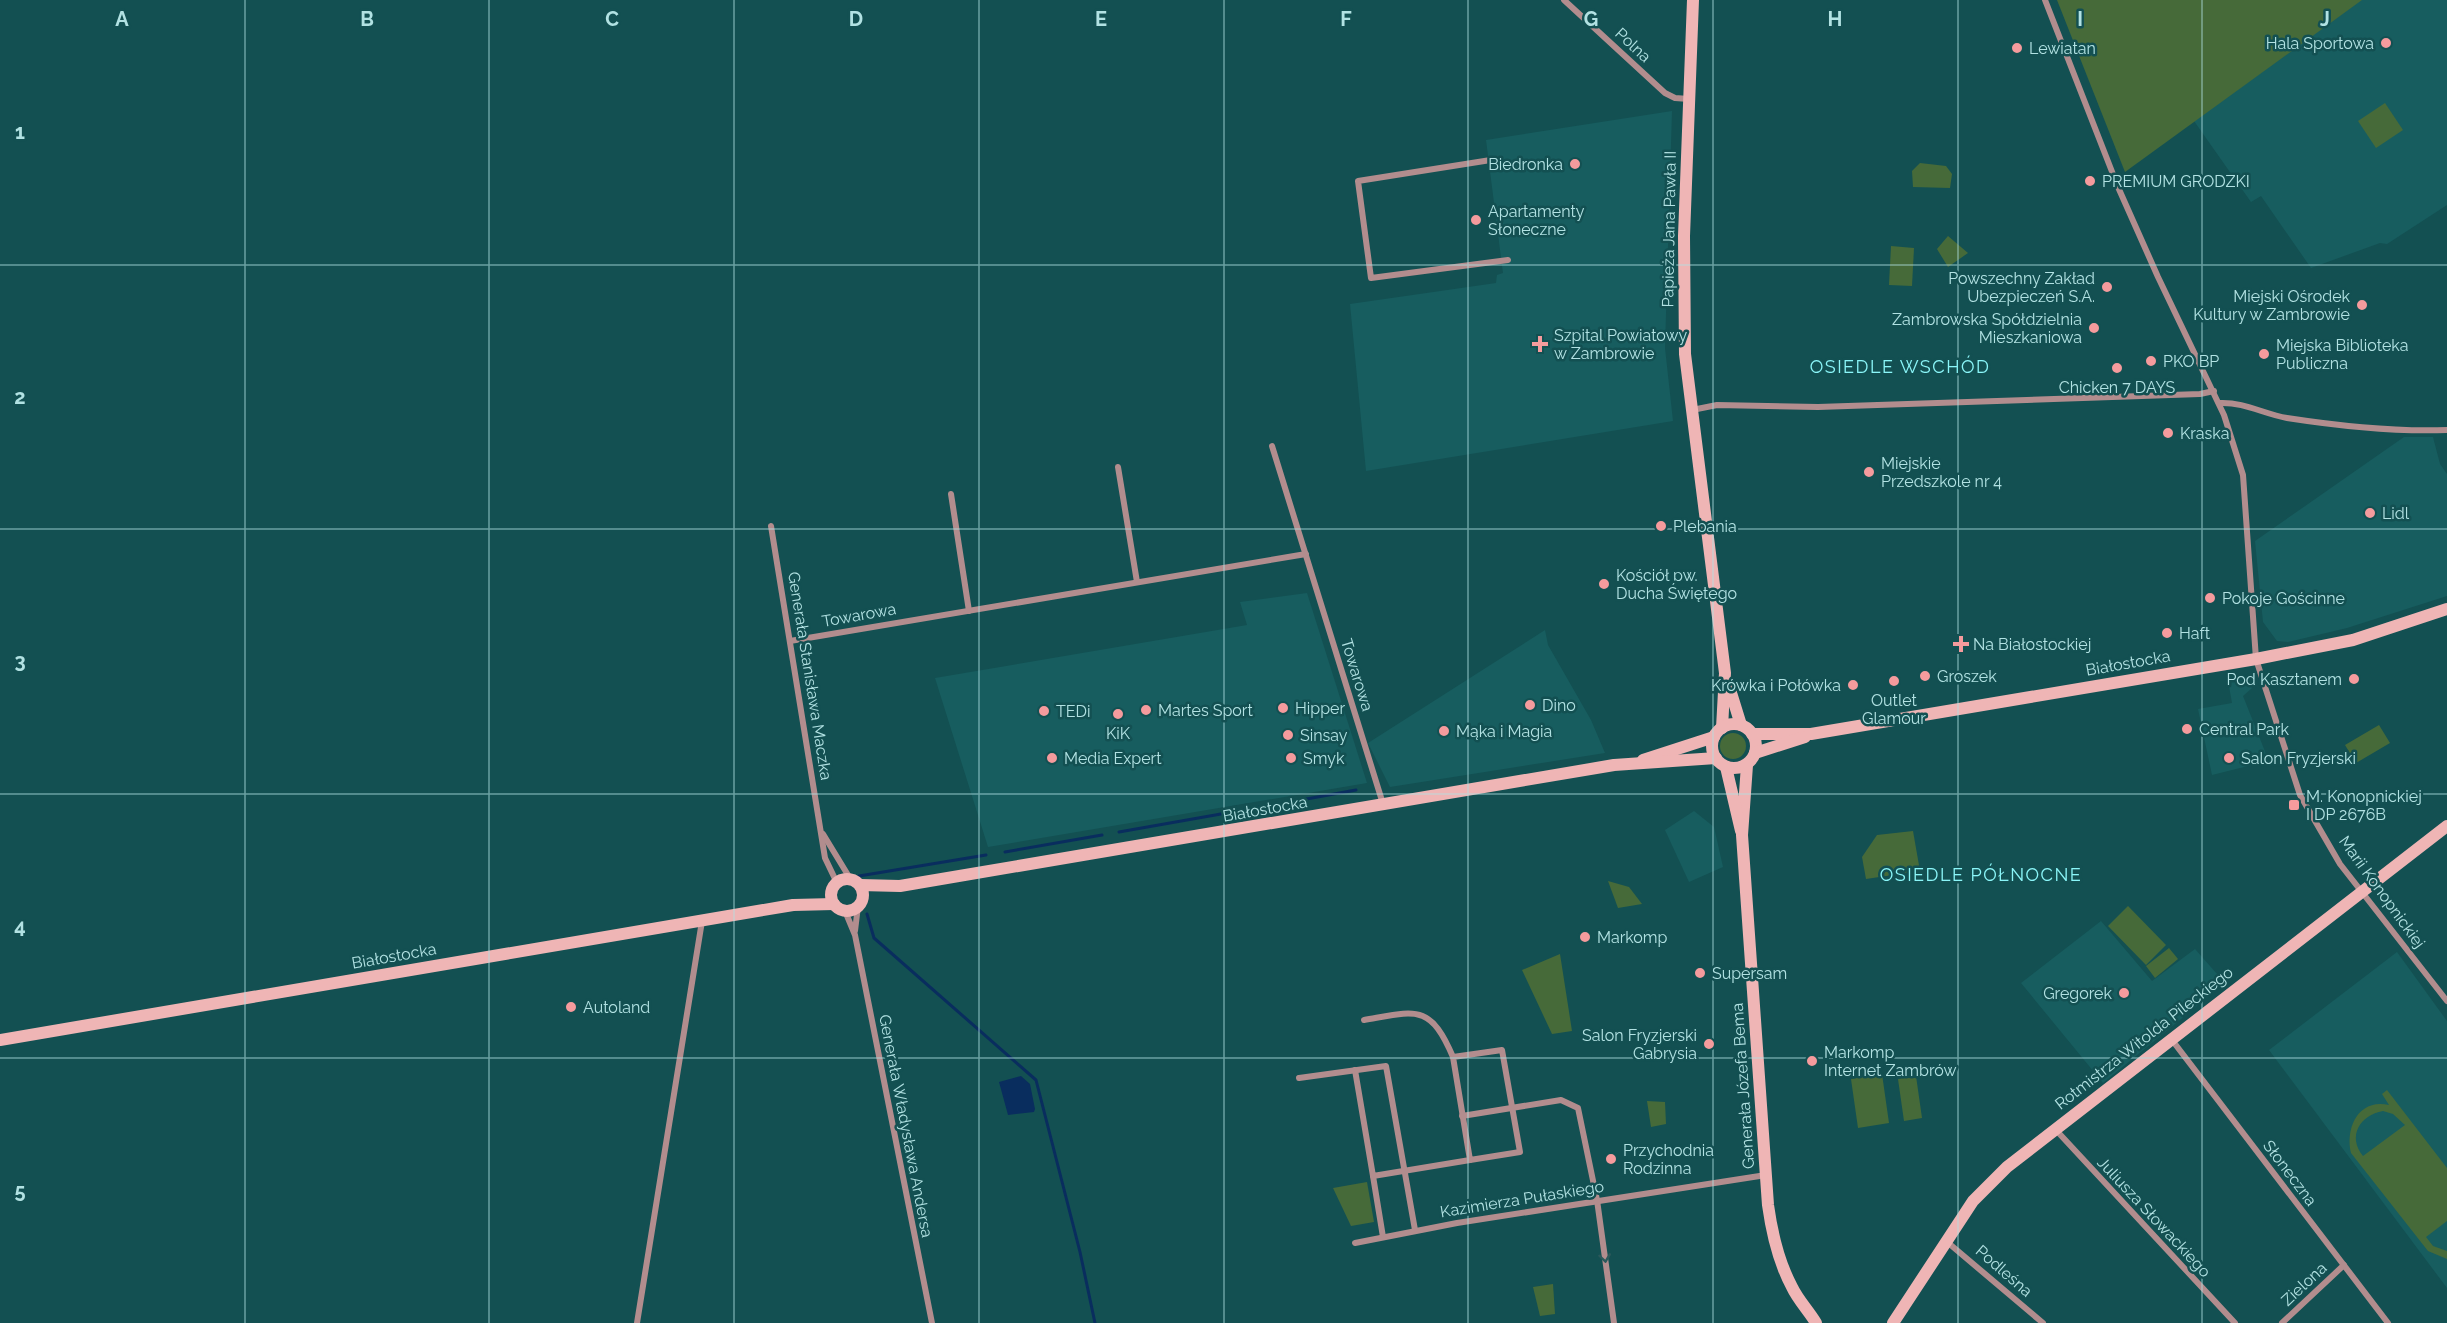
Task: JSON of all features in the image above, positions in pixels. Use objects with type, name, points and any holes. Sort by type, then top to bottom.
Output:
[{"type":"main road","name":"Papieża Jana Pawła II","points":[[1694,0],[1689,99],[1685,354],[1725,673],[1741,725]]},
{"type":"main road","name":"Białostocka","points":[[1755,753],[1811,734],[2256,659],[2353,640],[2447,609]]},
{"type":"main road","name":"Papieża Jana Pawła II","points":[[1718,733],[1725,673]]},
{"type":"main road","points":[[1741,725],[1752,734],[1756,747],[1755,753],[1747,765],[1726,767],[1713,752],[1718,733],[1741,725]]},
{"type":"main road","name":"Białostocka","points":[[1636,762],[1718,733]]},
{"type":"main road","name":"Białostocka","points":[[1752,734],[1811,734]]},
{"type":"main road","name":"Białostocka","points":[[859,906],[878,894],[900,886],[1636,762],[1716,758]]},
{"type":"main road","name":"Generała Józefa Bema","points":[[1747,765],[1742,835],[1772,1233],[1792,1289],[1816,1322]]},
{"type":"main road","name":"Generała Józefa Bema","points":[[1726,767],[1742,835]]},
{"type":"main road","name":"Rotmistrza Witolda Pileckiego","points":[[1897,1320],[1973,1201],[2007,1167],[2360,891],[2447,826]]},
{"type":"main road","name":"Białostocka","points":[[856,883],[900,886]]},
{"type":"main road","points":[[856,883],[863,895],[859,906],[839,908],[831,896],[835,886],[856,883]]},
{"type":"main road","name":"Białostocka","points":[[793,905],[835,886]]},
{"type":"main road","name":"Białostocka","points":[[0,1040],[793,905],[839,908]]},
{"type":"street","name":"Polna","points":[[1564,0],[1665,93],[1675,98],[1689,99]]},
{"type":"street","name":"Marii Konopnickiej","points":[[2045,0],[2118,187],[2158,277],[2220,404],[2243,476],[2256,659],[2300,795],[2340,864],[2447,1001]]},
{"type":"street","points":[[1497,159],[1358,181],[1371,278],[1508,260]]},
{"type":"street","points":[[1691,410],[1717,405],[1818,407],[2200,394],[2214,391]]},
{"type":"street","points":[[2220,404],[2235,402],[2288,418],[2402,429],[2447,430]]},
{"type":"street","name":"Towarowa","points":[[1272,446],[1383,805]]},
{"type":"street","points":[[1118,467],[1137,582]]},
{"type":"street","points":[[951,494],[969,611]]},
{"type":"street","name":"Generała Stanisława Maczka","points":[[771,526],[825,858],[835,886]]},
{"type":"street","name":"Towarowa","points":[[790,641],[1306,554]]},
{"type":"street","name":"Generała Stanisława Maczka","points":[[822,831],[856,883]]},
{"type":"street","name":"Generała Władysława Andersa","points":[[859,906],[855,935],[932,1323]]},
{"type":"street","name":"Generała Władysława Andersa","points":[[839,908],[855,935]]},
{"type":"street","points":[[637,1323],[702,921]]},
{"type":"street","points":[[1364,1020],[1405,1012],[1424,1015],[1442,1032],[1453,1057],[1470,1160]]},
{"type":"street","name":"Słoneczna","points":[[2171,1039],[2388,1323]]},
{"type":"street","points":[[1373,1176],[1520,1152],[1502,1050],[1453,1057]]},
{"type":"street","points":[[1299,1078],[1386,1066],[1415,1230]]},
{"type":"street","points":[[1355,1070],[1383,1236]]},
{"type":"street","points":[[1462,1116],[1561,1100],[1578,1108],[1597,1200],[1614,1323]]},
{"type":"street","name":"Juliusza Słowackiego","points":[[2054,1129],[2235,1323]]},
{"type":"street","name":"Kazimierza Pułaskiego","points":[[1355,1244],[1415,1230],[1766,1174]]},
{"type":"street","name":"Podleśna","points":[[1946,1241],[2043,1323]]},
{"type":"street","name":"Zielona","points":[[2282,1323],[2344,1265]]},
{"type":"shaded area","points":[[2361,0],[2447,0],[2447,205],[2387,244],[2380,243],[2311,268],[2261,196],[2251,202],[2194,121]]},
{"type":"shaded area","points":[[1672,111],[1665,348],[1673,421],[1366,471],[1350,304],[1496,283],[1497,275],[1503,273],[1486,140]]},
{"type":"shaded area","points":[[2404,437],[2433,437],[2440,464],[2447,474],[2447,596],[2347,628],[2288,642],[2277,641],[2263,622],[2255,541]]},
{"type":"shaded area","points":[[1307,593],[1367,783],[988,847],[935,678],[1247,625],[1240,602]]},
{"type":"shaded area","points":[[1545,630],[1548,645],[1591,720],[1605,753],[1390,787],[1368,743]]},
{"type":"shaded area","points":[[2227,675],[2236,676],[2248,682],[2252,688],[2243,696],[2266,754],[2256,764],[2212,775],[2198,709],[2232,703]]},
{"type":"shaded area","points":[[1694,811],[1714,827],[1723,867],[1689,882],[1665,830]]},
{"type":"shaded area","points":[[2101,921],[2152,981],[2195,949],[2225,983],[2103,1083],[2021,983]]},
{"type":"shaded area","points":[[2397,952],[2447,1021],[2447,1288],[2269,1050]]},
{"type":"shaded area","points":[[1021,1076],[1030,1084],[1034,1112],[1008,1115],[999,1082]]},
{"type":"green space","points":[[2057,0],[2362,0],[2125,172]]},
{"type":"green space","points":[[2385,103],[2403,130],[2376,148],[2358,121]]},
{"type":"green space","points":[[1920,163],[1946,166],[1952,174],[1950,188],[1913,187],[1912,171]]},
{"type":"green space","points":[[1948,236],[1968,253],[1948,267],[1937,249]]},
{"type":"green space","points":[[1891,246],[1914,248],[1912,286],[1889,285]]},
{"type":"green space","points":[[2379,725],[2390,743],[2356,763],[2345,745]]},
{"type":"green space","points":[[1733,733],[1742,737],[1746,746],[1742,755],[1733,759],[1724,755],[1720,746],[1724,737]]},
{"type":"green space","points":[[1913,831],[1920,871],[1866,879],[1862,857],[1877,835]]},
{"type":"green space","points":[[1608,881],[1629,887],[1642,904],[1618,908]]},
{"type":"green space","points":[[2128,906],[2166,945],[2146,965],[2108,926]]},
{"type":"green space","points":[[2169,948],[2178,959],[2155,978],[2146,966]]},
{"type":"green space","points":[[1560,954],[1572,1031],[1552,1034],[1522,970]]},
{"type":"green space","points":[[1882,1074],[1889,1123],[1858,1128],[1851,1079]]},
{"type":"green space","points":[[1916,1076],[1922,1118],[1904,1121],[1898,1079]]},
{"type":"green space","points":[[2387,1090],[2447,1168],[2447,1221],[2426,1237],[2433,1246],[2447,1251],[2447,1259],[2428,1251],[2351,1153],[2350,1134],[2356,1117],[2370,1106],[2389,1105],[2382,1094]],"holes":[[[2383,1111],[2393,1114],[2405,1125],[2363,1156],[2356,1141],[2356,1134],[2362,1122],[2375,1113]]]},
{"type":"green space","points":[[1647,1101],[1665,1102],[1666,1124],[1651,1127]]},
{"type":"green space","points":[[1367,1182],[1374,1222],[1351,1226],[1333,1188]]},
{"type":"green space","points":[[1553,1284],[1555,1314],[1540,1316],[1533,1287]]},
{"type":"waterway","points":[[1290,802],[1356,790]]},
{"type":"waterway","points":[[1119,832],[1272,805]]},
{"type":"waterway","points":[[1005,852],[1102,835]]},
{"type":"waterway","points":[[859,876],[986,855]]},
{"type":"waterway","points":[[867,914],[874,938],[1036,1080],[1080,1252],[1095,1323]]},
{"type":"place","name":"Hala Sportowa","points":[[2386,43]]},
{"type":"place","name":"Lewiatan","points":[[2017,48]]},
{"type":"place","name":"Biedronka","points":[[1575,164]]},
{"type":"place","name":"PREMIUM GRODZKI","points":[[2090,181]]},
{"type":"place","name":"Apartamenty Słoneczne","points":[[1476,220]]},
{"type":"place","name":"Powszechny Zakład Ubezpieczeń S.A.","points":[[2107,287]]},
{"type":"place","name":"Miejski Ośrodek Kultury w Zambrowie","points":[[2362,305]]},
{"type":"place","name":"Zambrowska Spółdzielnia Mieszkaniowa","points":[[2094,328]]},
{"type":"place","name":"Szpital Powiatowy w Zambrowie","points":[[1540,344]]},
{"type":"place","name":"Miejska Biblioteka Publiczna","points":[[2264,354]]},
{"type":"place","name":"PKO BP","points":[[2151,361]]},
{"type":"place","name":"Chicken 7 DAYS","points":[[2117,368]]},
{"type":"place","name":"Kraska","points":[[2168,433]]},
{"type":"place","name":"Miejskie Przedszkole nr 4","points":[[1869,472]]},
{"type":"place","name":"Lidl","points":[[2370,513]]},
{"type":"place","name":"Plebania","points":[[1661,526]]},
{"type":"place","name":"Kościół pw. Ducha Świętego","points":[[1604,584]]},
{"type":"place","name":"Pokoje Gościnne","points":[[2210,598]]},
{"type":"place","name":"Haft","points":[[2167,633]]},
{"type":"place","name":"Na Białostockiej","points":[[1961,644]]},
{"type":"place","name":"Groszek","points":[[1925,676]]},
{"type":"place","name":"Pod Kasztanem","points":[[2354,679]]},
{"type":"place","name":"Outlet Glamour","points":[[1894,681]]},
{"type":"place","name":"Krówka i Połówka","points":[[1853,685]]},
{"type":"place","name":"Dino","points":[[1530,705]]},
{"type":"place","name":"Hipper","points":[[1283,708]]},
{"type":"place","name":"Martes Sport","points":[[1146,710]]},
{"type":"place","name":"TEDi","points":[[1044,711]]},
{"type":"place","name":"KiK","points":[[1118,714]]},
{"type":"place","name":"Central Park","points":[[2187,729]]},
{"type":"place","name":"Mąka i Magia","points":[[1444,731]]},
{"type":"place","name":"Sinsay","points":[[1288,735]]},
{"type":"place","name":"Media Expert","points":[[1052,758]]},
{"type":"place","name":"Smyk","points":[[1291,758]]},
{"type":"place","name":"Salon Fryzjerski","points":[[2229,758]]},
{"type":"place","name":"M. Konopnickiej I DP 2676B","points":[[2294,805]]},
{"type":"place","name":"Markomp","points":[[1585,937]]},
{"type":"place","name":"Supersam","points":[[1700,973]]},
{"type":"place","name":"Gregorek","points":[[2124,993]]},
{"type":"place","name":"Autoland","points":[[571,1007]]},
{"type":"place","name":"Salon Fryzjerski Gabrysia","points":[[1709,1044]]},
{"type":"place","name":"Markomp Internet Zambrów","points":[[1812,1061]]},
{"type":"place","name":"Przychodnia Rodzinna","points":[[1611,1159]]},
{"type":"district","name":"OSIEDLE WSCHÓD","points":[[1900,366]]},
{"type":"district","name":"OSIEDLE PÓŁNOCNE","points":[[1981,874]]}]
